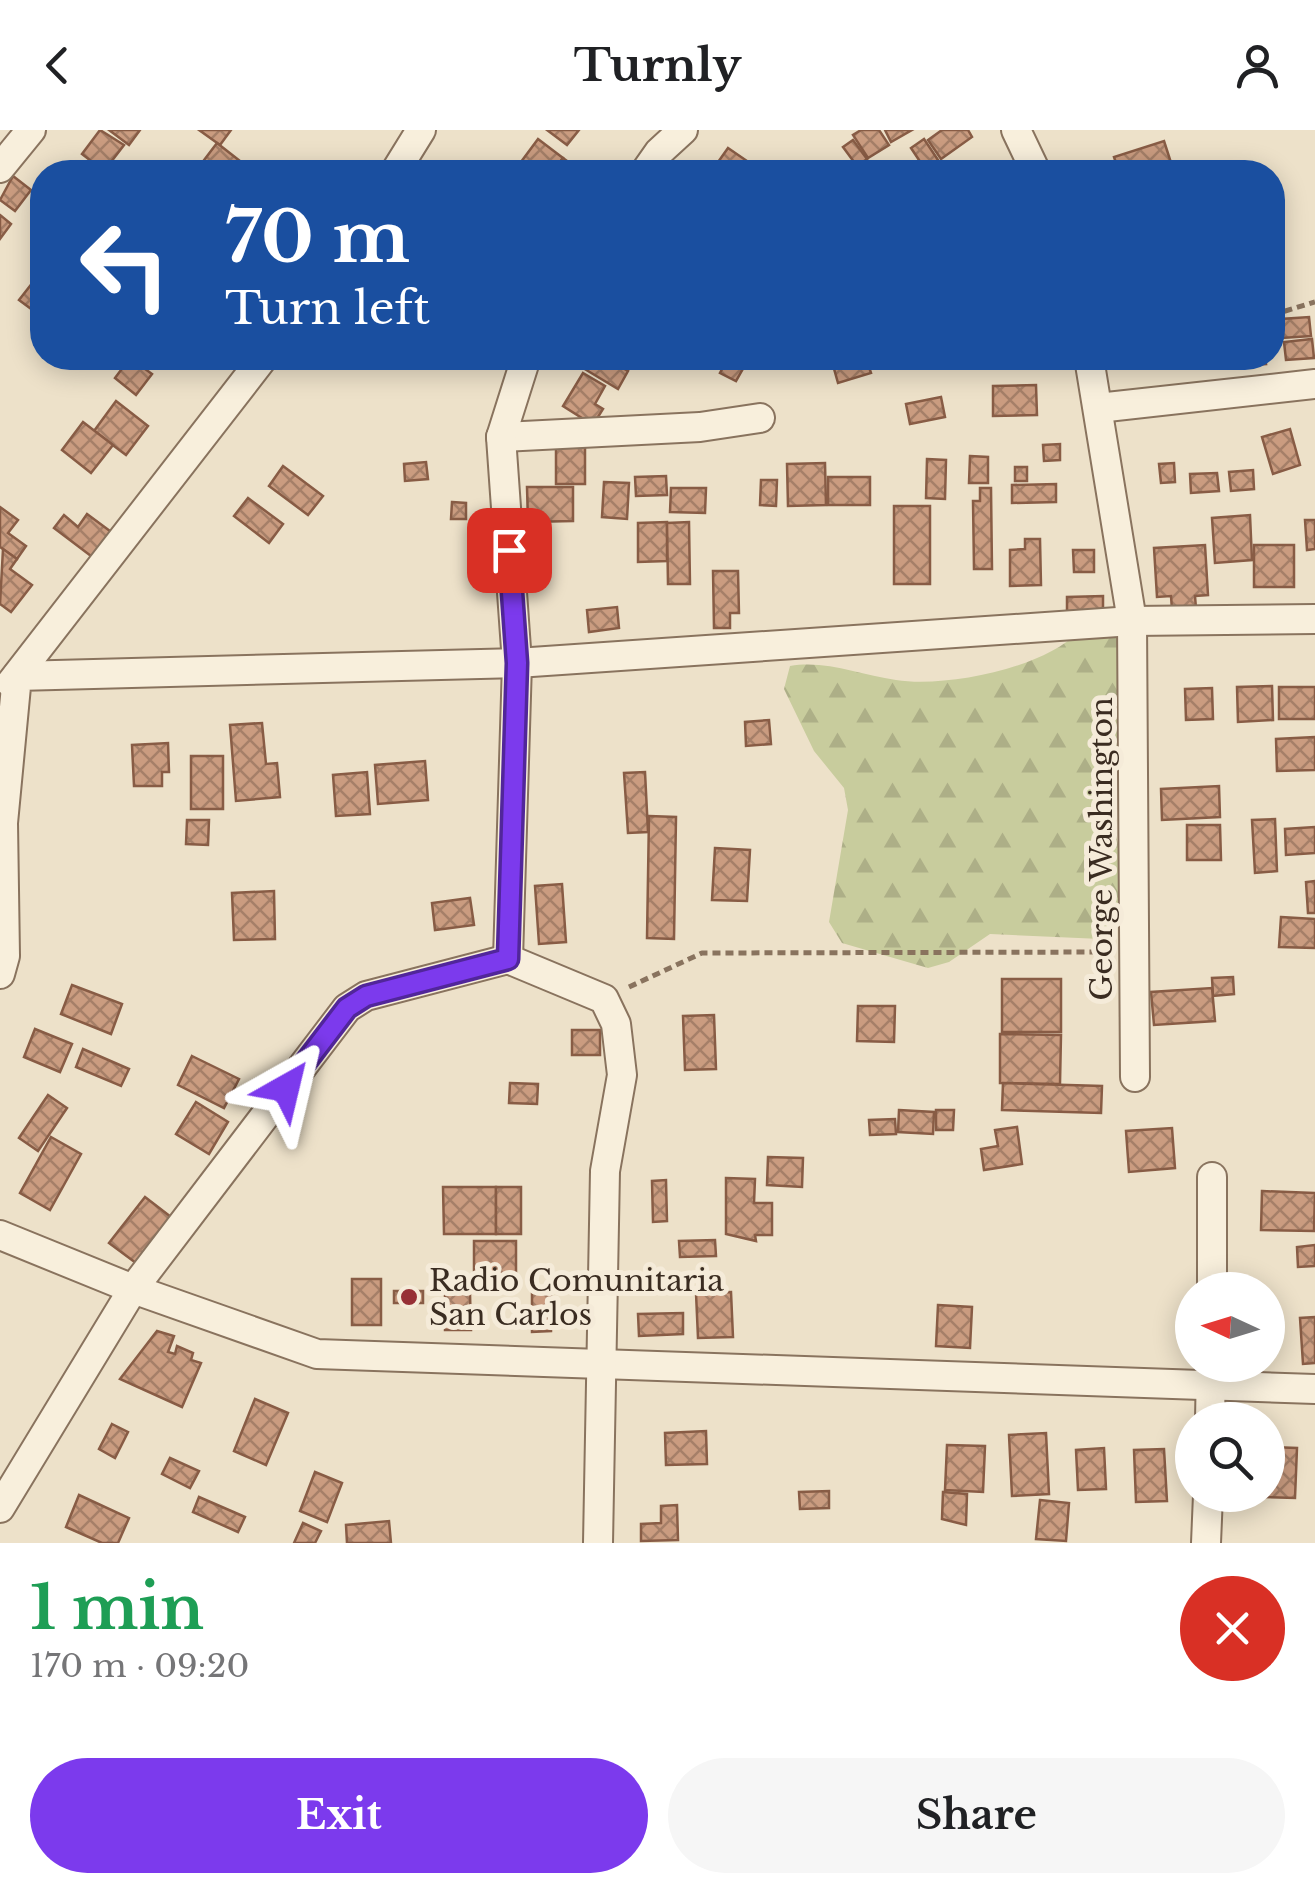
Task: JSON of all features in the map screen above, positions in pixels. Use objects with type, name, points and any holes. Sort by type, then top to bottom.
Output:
[{"type":"street","points":[[0,168],[30,130]]},
{"type":"street","points":[[402,160],[421,130]]},
{"type":"street","points":[[653,160],[683,130]]},
{"type":"street","points":[[1016,130],[1030,160]]},
{"type":"street","points":[[0,974],[5,956],[9,685],[254,370]]},
{"type":"street","points":[[508,959],[517,663],[500,437],[522,370]]},
{"type":"street","name":"George Washington","points":[[1091,370],[1132,621],[1134,1077]]},
{"type":"street","points":[[1098,408],[1315,384]]},
{"type":"street","points":[[500,437],[700,428],[760,418]]},
{"type":"street","points":[[9,685],[517,663],[1132,621],[1315,619]]},
{"type":"street","points":[[0,1508],[133,1290],[347,1008],[366,996],[508,959],[604,999],[616,1024],[622,1075],[605,1170],[598,1543]]},
{"type":"street","points":[[1212,1176],[1212,1272]]},
{"type":"street","points":[[0,1235],[133,1290],[318,1354],[604,1365],[1175,1375]]},
{"type":"street","points":[[1259,1382],[1315,1389]]},
{"type":"street","points":[[1206,1543],[1207,1512]]},
{"type":"path","points":[[1285,311],[1315,302]]},
{"type":"path","points":[[604,999],[702,953],[1135,952]]},
{"type":"green space","points":[[1123,630],[1127,719],[1106,783],[1124,875],[1119,923],[1101,939],[990,934],[949,962],[928,968],[842,943],[829,922],[848,810],[844,788],[814,751],[784,689],[790,666],[817,665],[896,680],[941,681],[1019,665],[1062,645],[1078,632]]},
{"type":"building","points":[[100,130],[124,145],[112,160],[90,160],[82,154]]},
{"type":"building","points":[[109,130],[140,130],[129,145]]},
{"type":"building","points":[[199,130],[231,130],[220,145]]},
{"type":"building","points":[[547,130],[579,130],[567,145]]},
{"type":"building","points":[[861,130],[879,130],[889,145],[868,158],[853,135]]},
{"type":"building","points":[[885,130],[912,130],[891,142]]},
{"type":"building","points":[[942,130],[968,130],[972,137],[941,159],[928,140]]},
{"type":"building","points":[[538,139],[563,158],[561,160],[522,160]]},
{"type":"building","points":[[924,139],[938,160],[919,160],[911,148]]},
{"type":"building","points":[[853,140],[867,159],[853,160],[843,147]]},
{"type":"building","points":[[1164,141],[1170,160],[1115,160],[1114,157]]},
{"type":"building","points":[[217,143],[239,160],[204,160]]},
{"type":"building","points":[[728,148],[746,160],[720,160]]},
{"type":"building","points":[[13,176],[30,189],[15,211],[0,200]]},
{"type":"building","points":[[0,215],[11,224],[0,239]]},
{"type":"building","points":[[30,286],[30,308],[19,300]]},
{"type":"building","points":[[1309,317],[1311,336],[1285,338],[1285,319]]},
{"type":"building","points":[[1312,339],[1314,358],[1286,360],[1285,342]]},
{"type":"building","points":[[121,370],[146,370],[152,374],[136,395],[115,378]]},
{"type":"building","points":[[586,370],[628,371],[618,389]]},
{"type":"building","points":[[722,370],[742,370],[736,381],[720,373]]},
{"type":"building","points":[[834,370],[870,370],[871,373],[838,383]]},
{"type":"building","points":[[583,373],[605,386],[595,404],[603,409],[593,425],[563,406]]},
{"type":"building","points":[[1036,385],[1037,415],[993,416],[993,386]]},
{"type":"building","points":[[941,397],[945,417],[910,424],[906,404]]},
{"type":"building","points":[[116,401],[148,426],[126,455],[94,431]]},
{"type":"building","points":[[83,422],[113,445],[91,473],[62,450]]},
{"type":"building","points":[[1290,429],[1300,465],[1273,474],[1262,437]]},
{"type":"building","points":[[556,444],[585,444],[585,484],[556,484]]},
{"type":"building","points":[[1060,444],[1060,460],[1044,461],[1043,445]]},
{"type":"building","points":[[970,456],[988,457],[988,483],[969,483]]},
{"type":"building","points":[[927,459],[946,460],[945,499],[926,498]]},
{"type":"building","points":[[426,462],[428,479],[405,481],[404,464]]},
{"type":"building","points":[[825,463],[826,505],[788,506],[787,464]]},
{"type":"building","points":[[1174,463],[1175,482],[1161,483],[1159,464]]},
{"type":"building","points":[[283,466],[323,496],[308,515],[269,486]]},
{"type":"building","points":[[1015,467],[1027,467],[1027,481],[1015,481]]},
{"type":"building","points":[[1253,470],[1254,489],[1231,491],[1229,472]]},
{"type":"building","points":[[1217,473],[1219,491],[1191,493],[1190,474]]},
{"type":"building","points":[[666,476],[667,495],[636,496],[635,477]]},
{"type":"building","points":[[828,477],[870,477],[870,505],[828,505]]},
{"type":"building","points":[[761,480],[777,480],[776,506],[760,505]]},
{"type":"building","points":[[604,482],[629,483],[627,519],[602,517]]},
{"type":"building","points":[[1056,484],[1056,502],[1012,503],[1012,485]]},
{"type":"building","points":[[527,487],[573,487],[573,521],[528,522]]},
{"type":"building","points":[[671,488],[706,488],[705,513],[670,512]]},
{"type":"building","points":[[980,488],[991,488],[992,569],[974,569],[973,501],[980,501]]},
{"type":"building","points":[[248,498],[283,524],[269,543],[234,516]]},
{"type":"building","points":[[452,502],[466,503],[466,519],[451,519]]},
{"type":"building","points":[[894,506],[930,506],[930,584],[894,584]]},
{"type":"building","points":[[0,507],[18,520],[8,533],[26,546],[17,559],[0,547]]},
{"type":"building","points":[[87,514],[114,534],[95,559],[54,528],[64,515],[78,527]]},
{"type":"building","points":[[1250,515],[1252,560],[1215,563],[1212,518]]},
{"type":"building","points":[[1305,520],[1315,520],[1315,549],[1307,550]]},
{"type":"building","points":[[667,522],[667,561],[638,562],[638,523]]},
{"type":"building","points":[[689,522],[690,584],[668,584],[667,523]]},
{"type":"building","points":[[1025,539],[1040,539],[1041,585],[1010,586],[1010,550],[1025,549]]},
{"type":"building","points":[[1205,545],[1208,595],[1195,596],[1196,608],[1172,610],[1171,596],[1157,597],[1154,548]]},
{"type":"building","points":[[1254,545],[1294,545],[1294,587],[1254,587]]},
{"type":"building","points":[[3,549],[17,559],[10,569],[32,585],[11,612],[0,604]]},
{"type":"building","points":[[1073,550],[1094,550],[1094,572],[1074,572]]},
{"type":"building","points":[[713,571],[738,571],[739,613],[730,613],[730,628],[714,628]]},
{"type":"building","points":[[1103,596],[1103,619],[1067,619],[1067,597]]},
{"type":"building","points":[[617,607],[619,628],[589,632],[587,610]]},
{"type":"building","points":[[1272,686],[1273,720],[1238,722],[1237,687]]},
{"type":"building","points":[[1279,687],[1315,687],[1315,719],[1279,719]]},
{"type":"building","points":[[1212,688],[1213,719],[1186,720],[1185,689]]},
{"type":"building","points":[[769,720],[771,744],[746,746],[745,722]]},
{"type":"building","points":[[262,723],[266,764],[277,763],[280,797],[236,801],[230,725]]},
{"type":"building","points":[[1315,737],[1315,770],[1277,771],[1276,739]]},
{"type":"building","points":[[168,743],[169,772],[162,772],[162,786],[134,786],[132,745]]},
{"type":"building","points":[[191,756],[223,756],[223,809],[191,809]]},
{"type":"building","points":[[425,761],[428,800],[378,804],[375,765]]},
{"type":"building","points":[[367,772],[370,814],[336,816],[333,775]]},
{"type":"building","points":[[645,772],[648,832],[628,833],[624,773]]},
{"type":"building","points":[[1219,786],[1220,817],[1162,820],[1161,789]]},
{"type":"building","points":[[649,816],[676,817],[674,939],[647,938]]},
{"type":"building","points":[[1275,819],[1277,871],[1255,873],[1252,820]]},
{"type":"building","points":[[187,820],[209,820],[208,845],[186,844]]},
{"type":"building","points":[[1187,825],[1220,825],[1221,860],[1187,860]]},
{"type":"building","points":[[1315,827],[1315,853],[1286,855],[1285,829]]},
{"type":"building","points":[[715,848],[750,850],[747,901],[712,900]]},
{"type":"building","points":[[1315,881],[1315,913],[1308,913],[1306,882]]},
{"type":"building","points":[[562,884],[566,942],[539,944],[535,886]]},
{"type":"building","points":[[274,891],[275,939],[234,940],[232,893]]},
{"type":"building","points":[[470,898],[474,925],[435,930],[432,903]]},
{"type":"building","points":[[1281,917],[1315,919],[1315,948],[1279,947]]},
{"type":"building","points":[[1233,977],[1234,994],[1213,996],[1212,978]]},
{"type":"building","points":[[1002,979],[1061,979],[1061,1032],[1002,1032]]},
{"type":"building","points":[[72,985],[122,1004],[111,1034],[61,1014]]},
{"type":"building","points":[[1212,988],[1215,1021],[1154,1025],[1151,992]]},
{"type":"building","points":[[858,1006],[895,1006],[894,1042],[857,1041]]},
{"type":"building","points":[[714,1015],[716,1069],[685,1070],[683,1016]]},
{"type":"building","points":[[35,1029],[72,1044],[60,1072],[24,1057]]},
{"type":"building","points":[[572,1030],[600,1030],[600,1055],[572,1055]]},
{"type":"building","points":[[1000,1034],[1061,1035],[1060,1084],[1000,1083]]},
{"type":"building","points":[[83,1049],[129,1069],[121,1086],[76,1067]]},
{"type":"building","points":[[192,1056],[239,1079],[224,1108],[178,1085]]},
{"type":"building","points":[[510,1083],[538,1084],[537,1104],[509,1103]]},
{"type":"building","points":[[1003,1083],[1102,1086],[1101,1113],[1002,1110]]},
{"type":"building","points":[[48,1095],[67,1108],[38,1151],[19,1138]]},
{"type":"building","points":[[196,1102],[228,1122],[209,1154],[176,1134]]},
{"type":"building","points":[[899,1110],[934,1112],[933,1134],[898,1132]]},
{"type":"building","points":[[936,1110],[954,1110],[953,1130],[936,1130]]},
{"type":"building","points":[[895,1119],[896,1134],[870,1135],[869,1120]]},
{"type":"building","points":[[1017,1127],[1022,1164],[984,1170],[981,1149],[998,1146],[995,1130]]},
{"type":"building","points":[[1172,1128],[1175,1168],[1129,1172],[1126,1131]]},
{"type":"building","points":[[51,1137],[81,1154],[50,1210],[20,1193]]},
{"type":"building","points":[[768,1157],[803,1158],[802,1187],[767,1185]]},
{"type":"building","points":[[726,1178],[755,1179],[754,1203],[772,1203],[772,1235],[755,1235],[756,1241],[726,1234]]},
{"type":"building","points":[[666,1180],[667,1221],[653,1222],[652,1181]]},
{"type":"building","points":[[443,1187],[496,1187],[496,1234],[444,1234]]},
{"type":"building","points":[[496,1187],[521,1187],[521,1234],[496,1234]]},
{"type":"building","points":[[1262,1191],[1315,1193],[1314,1231],[1261,1230]]},
{"type":"building","points":[[145,1197],[171,1217],[136,1263],[109,1243]]},
{"type":"building","points":[[715,1240],[716,1256],[680,1257],[679,1241]]},
{"type":"building","points":[[474,1241],[516,1241],[516,1275],[474,1275]]},
{"type":"building","points":[[1315,1245],[1315,1266],[1298,1267],[1297,1247]]},
{"type":"building","points":[[352,1279],[381,1279],[381,1325],[352,1325]]},
{"type":"building","name":"Radio Comunitaria San Carlos","points":[[394,1291],[423,1291],[423,1303],[394,1303]]},
{"type":"building","points":[[731,1292],[733,1337],[698,1338],[696,1293]]},
{"type":"building","points":[[532,1293],[551,1293],[551,1331],[532,1332]]},
{"type":"building","points":[[445,1294],[470,1294],[471,1330],[445,1330]]},
{"type":"building","points":[[938,1305],[972,1307],[970,1348],[936,1346]]},
{"type":"building","points":[[683,1313],[683,1334],[639,1336],[638,1314]]},
{"type":"building","points":[[1315,1317],[1315,1363],[1303,1364],[1300,1318]]},
{"type":"building","points":[[157,1331],[174,1336],[168,1352],[175,1354],[177,1346],[193,1353],[191,1360],[201,1363],[182,1407],[120,1379]]},
{"type":"building","points":[[255,1399],[288,1413],[266,1465],[234,1451]]},
{"type":"building","points":[[112,1424],[128,1432],[115,1458],[99,1449]]},
{"type":"building","points":[[706,1431],[707,1464],[666,1465],[665,1433]]},
{"type":"building","points":[[1046,1433],[1049,1494],[1012,1496],[1009,1435]]},
{"type":"building","points":[[947,1445],[985,1446],[983,1492],[945,1490]]},
{"type":"building","points":[[1104,1448],[1106,1489],[1078,1490],[1076,1450]]},
{"type":"building","points":[[1285,1448],[1297,1448],[1295,1498],[1285,1498]]},
{"type":"building","points":[[1164,1449],[1167,1501],[1136,1502],[1134,1450]]},
{"type":"building","points":[[170,1458],[199,1471],[190,1488],[162,1474]]},
{"type":"building","points":[[315,1472],[342,1483],[327,1522],[300,1511]]},
{"type":"building","points":[[829,1491],[829,1508],[800,1509],[799,1492]]},
{"type":"building","points":[[943,1492],[967,1494],[966,1525],[942,1519]]},
{"type":"building","points":[[79,1495],[129,1518],[118,1543],[102,1543],[66,1527]]},
{"type":"building","points":[[199,1497],[245,1517],[238,1532],[193,1512]]},
{"type":"building","points":[[1040,1500],[1069,1503],[1066,1541],[1036,1539]]},
{"type":"building","points":[[677,1505],[678,1540],[641,1541],[641,1524],[661,1523],[661,1506]]},
{"type":"building","points":[[389,1521],[391,1543],[347,1543],[346,1525]]},
{"type":"building","points":[[303,1523],[321,1531],[315,1543],[294,1543]]},
{"type":"place","name":"Radio Comunitaria San Carlos","points":[[409,1297]]},
{"type":"route","points":[[286,1088],[347,1008],[366,996],[508,959],[517,663],[509,550]]}]
